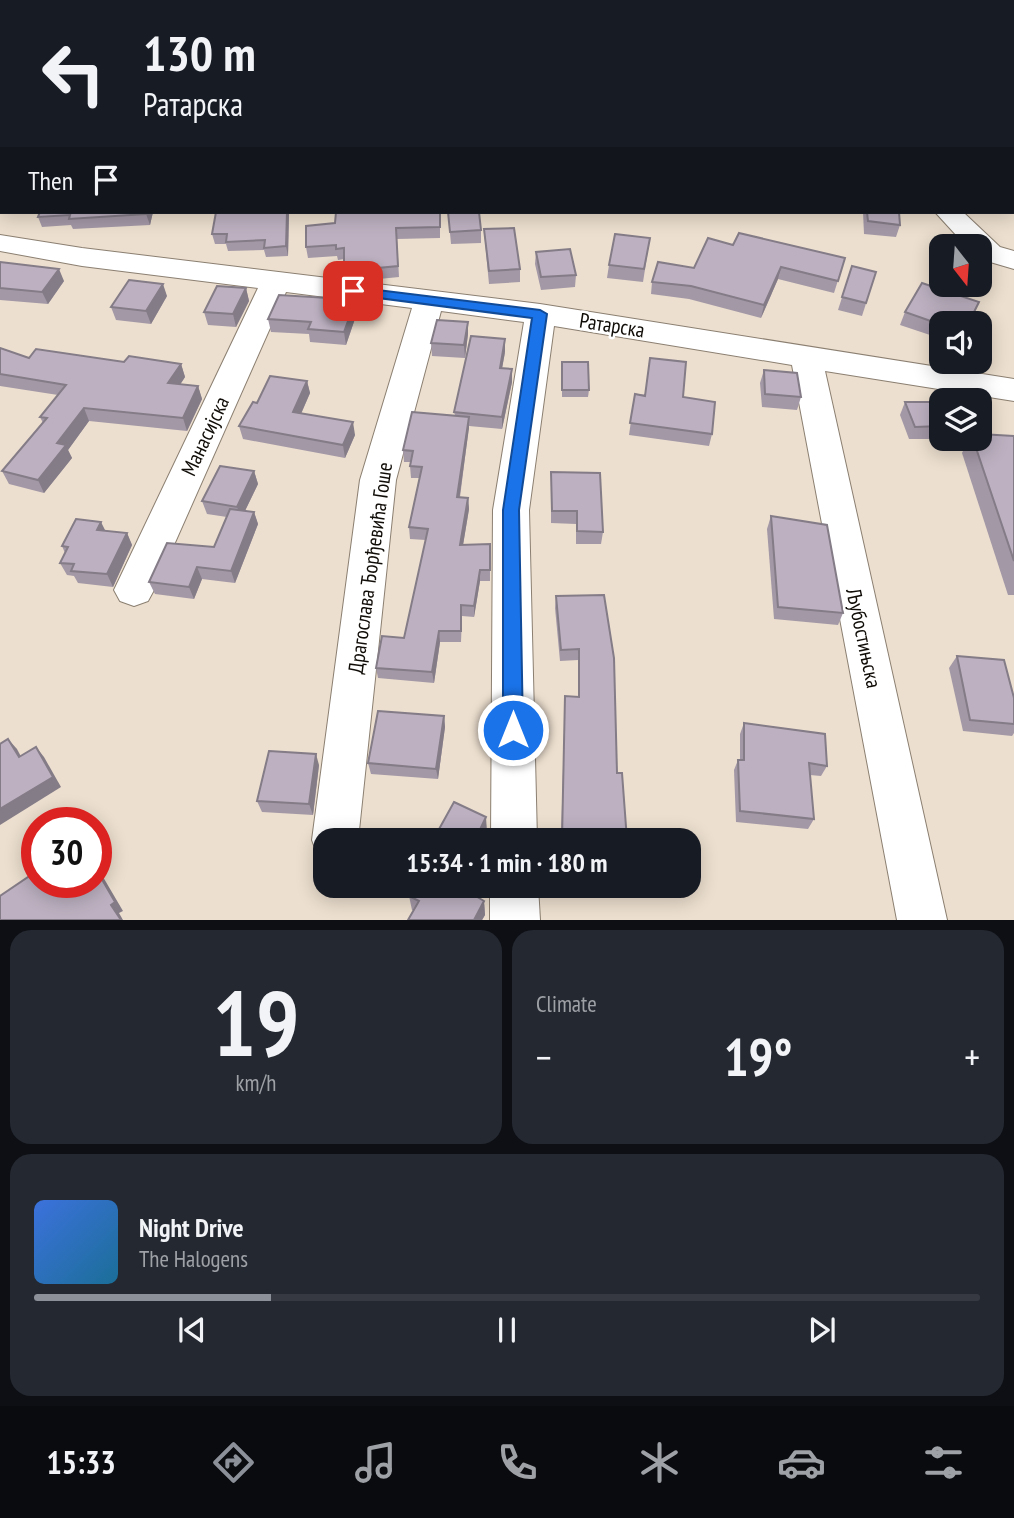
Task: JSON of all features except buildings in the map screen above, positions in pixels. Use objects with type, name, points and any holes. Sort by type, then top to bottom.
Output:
[{"type":"street","points":[[950,214],[990,253],[1014,260]]},
{"type":"street","name":"Ратарска","points":[[0,243],[276,282],[540,314],[1014,390]]},
{"type":"street","name":"Манасијска","points":[[134,590],[276,282]]},
{"type":"street","name":"Драгослава Ђорђевића Гоше","points":[[336,828],[378,480],[429,301]]},
{"type":"street","points":[[514,828],[511,510],[540,314]]},
{"type":"street","name":"Љубостињска","points":[[806,356],[922,919]]},
{"type":"street","points":[[514,898],[515,919]]},
{"type":"route","points":[[353,291],[540,314],[511,510],[513,730]]}]
